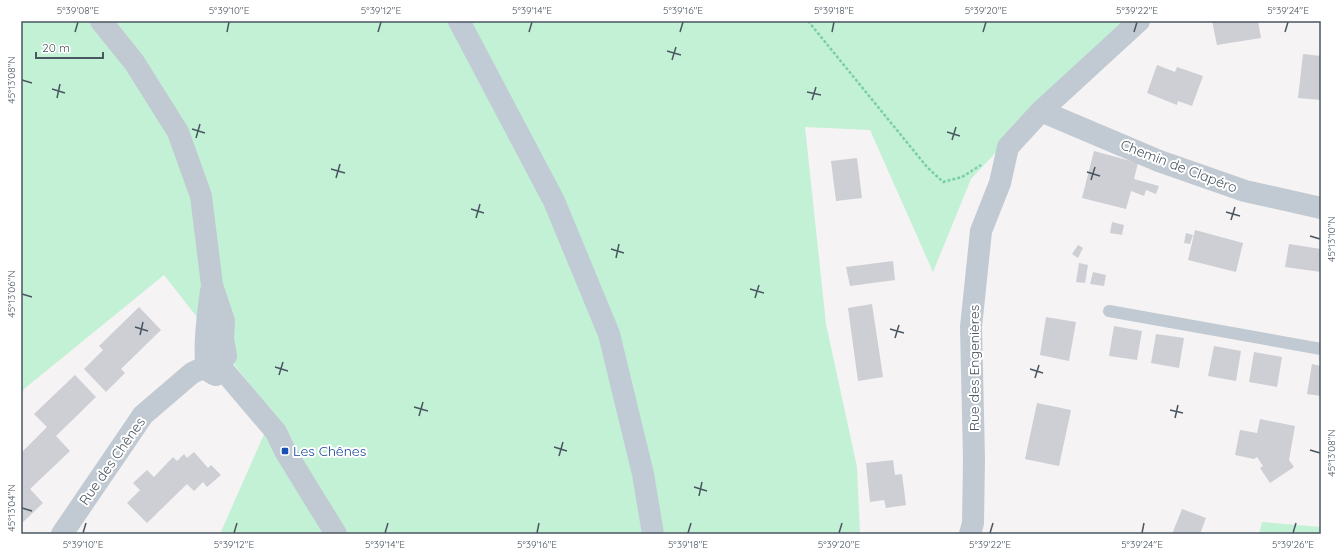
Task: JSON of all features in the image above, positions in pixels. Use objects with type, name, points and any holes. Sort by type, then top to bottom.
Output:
[{"type":"main road","points":[[459,21],[554,201],[609,334],[643,474],[653,534]]},
{"type":"street","points":[[101,21],[134,62],[178,132],[201,196],[212,285],[206,334],[216,364],[276,432],[285,450],[336,534]]},
{"type":"street","name":"Rue des Engenières","points":[[970,534],[974,524],[971,327],[980,231],[1000,183],[1008,147],[1041,111],[1139,21]]},
{"type":"street","name":"Chemin de Clapéro","points":[[1041,111],[1159,161],[1245,191],[1321,208]]},
{"type":"street","name":"Rue des Chênes","points":[[62,534],[143,415],[192,372],[216,364]]},
{"type":"lane","points":[[1108,311],[1321,349]]},
{"type":"path","points":[[808,21],[927,167],[943,182],[962,177],[1008,147]]},
{"type":"green space","points":[[21,21],[1131,21],[1028,118],[971,179],[933,272],[870,130],[805,127],[826,324],[857,467],[860,534],[220,534],[273,414],[164,275],[24,389],[21,396]]},
{"type":"green space","points":[[1262,522],[1321,527],[1321,534],[1259,534]]},
{"type":"building","points":[[1212,21],[1258,21],[1261,38],[1217,45]]},
{"type":"building","points":[[1303,54],[1321,56],[1321,100],[1298,98]]},
{"type":"building","points":[[1157,65],[1175,72],[1177,67],[1203,76],[1192,106],[1178,101],[1177,105],[1147,93]]},
{"type":"building","points":[[1094,151],[1138,163],[1134,179],[1159,186],[1156,194],[1146,190],[1144,196],[1131,191],[1126,209],[1082,198]]},
{"type":"building","points":[[857,158],[862,198],[836,201],[831,161]]},
{"type":"building","points":[[1112,222],[1124,225],[1122,235],[1110,233]]},
{"type":"building","points":[[1195,230],[1243,243],[1236,272],[1188,260]]},
{"type":"building","points":[[1186,233],[1193,235],[1190,244],[1184,243]]},
{"type":"building","points":[[1289,244],[1321,249],[1321,272],[1285,267]]},
{"type":"building","points":[[1078,245],[1083,248],[1078,258],[1072,254]]},
{"type":"building","points":[[893,261],[895,280],[850,286],[846,267]]},
{"type":"building","points":[[1079,263],[1088,265],[1085,283],[1076,282]]},
{"type":"building","points":[[1093,272],[1106,275],[1104,286],[1090,284]]},
{"type":"building","points":[[872,304],[883,377],[858,381],[848,308]]},
{"type":"building","points":[[139,307],[161,330],[121,369],[125,373],[106,392],[84,369],[103,350],[99,346]]},
{"type":"building","points":[[1046,317],[1076,322],[1069,361],[1040,355]]},
{"type":"building","points":[[1114,326],[1142,331],[1137,360],[1109,356]]},
{"type":"building","points":[[1156,334],[1184,338],[1179,368],[1151,363]]},
{"type":"building","points":[[1214,346],[1241,351],[1236,381],[1208,376]]},
{"type":"building","points":[[1254,352],[1282,357],[1277,387],[1249,382]]},
{"type":"building","points":[[1312,364],[1321,366],[1321,396],[1307,394]]},
{"type":"building","points":[[75,375],[96,397],[56,436],[70,451],[30,489],[43,503],[21,524],[21,453],[47,427],[34,414]]},
{"type":"building","points":[[1037,403],[1071,410],[1059,466],[1025,459]]},
{"type":"building","points":[[1260,419],[1295,426],[1289,460],[1294,467],[1270,483],[1260,468],[1263,466],[1257,457],[1254,459],[1235,455],[1240,430],[1257,433]]},
{"type":"building","points":[[194,452],[208,468],[211,465],[221,475],[207,487],[203,482],[194,491],[187,484],[147,523],[127,503],[140,490],[133,483],[147,470],[154,477],[173,457],[177,461],[184,454],[187,458]]},
{"type":"building","points":[[893,460],[895,475],[902,474],[906,505],[886,508],[884,500],[870,502],[866,463]]},
{"type":"building","points":[[1182,509],[1206,518],[1200,534],[1172,534]]},
{"type":"place","name":"Les Chênes","points":[[285,451]]}]
